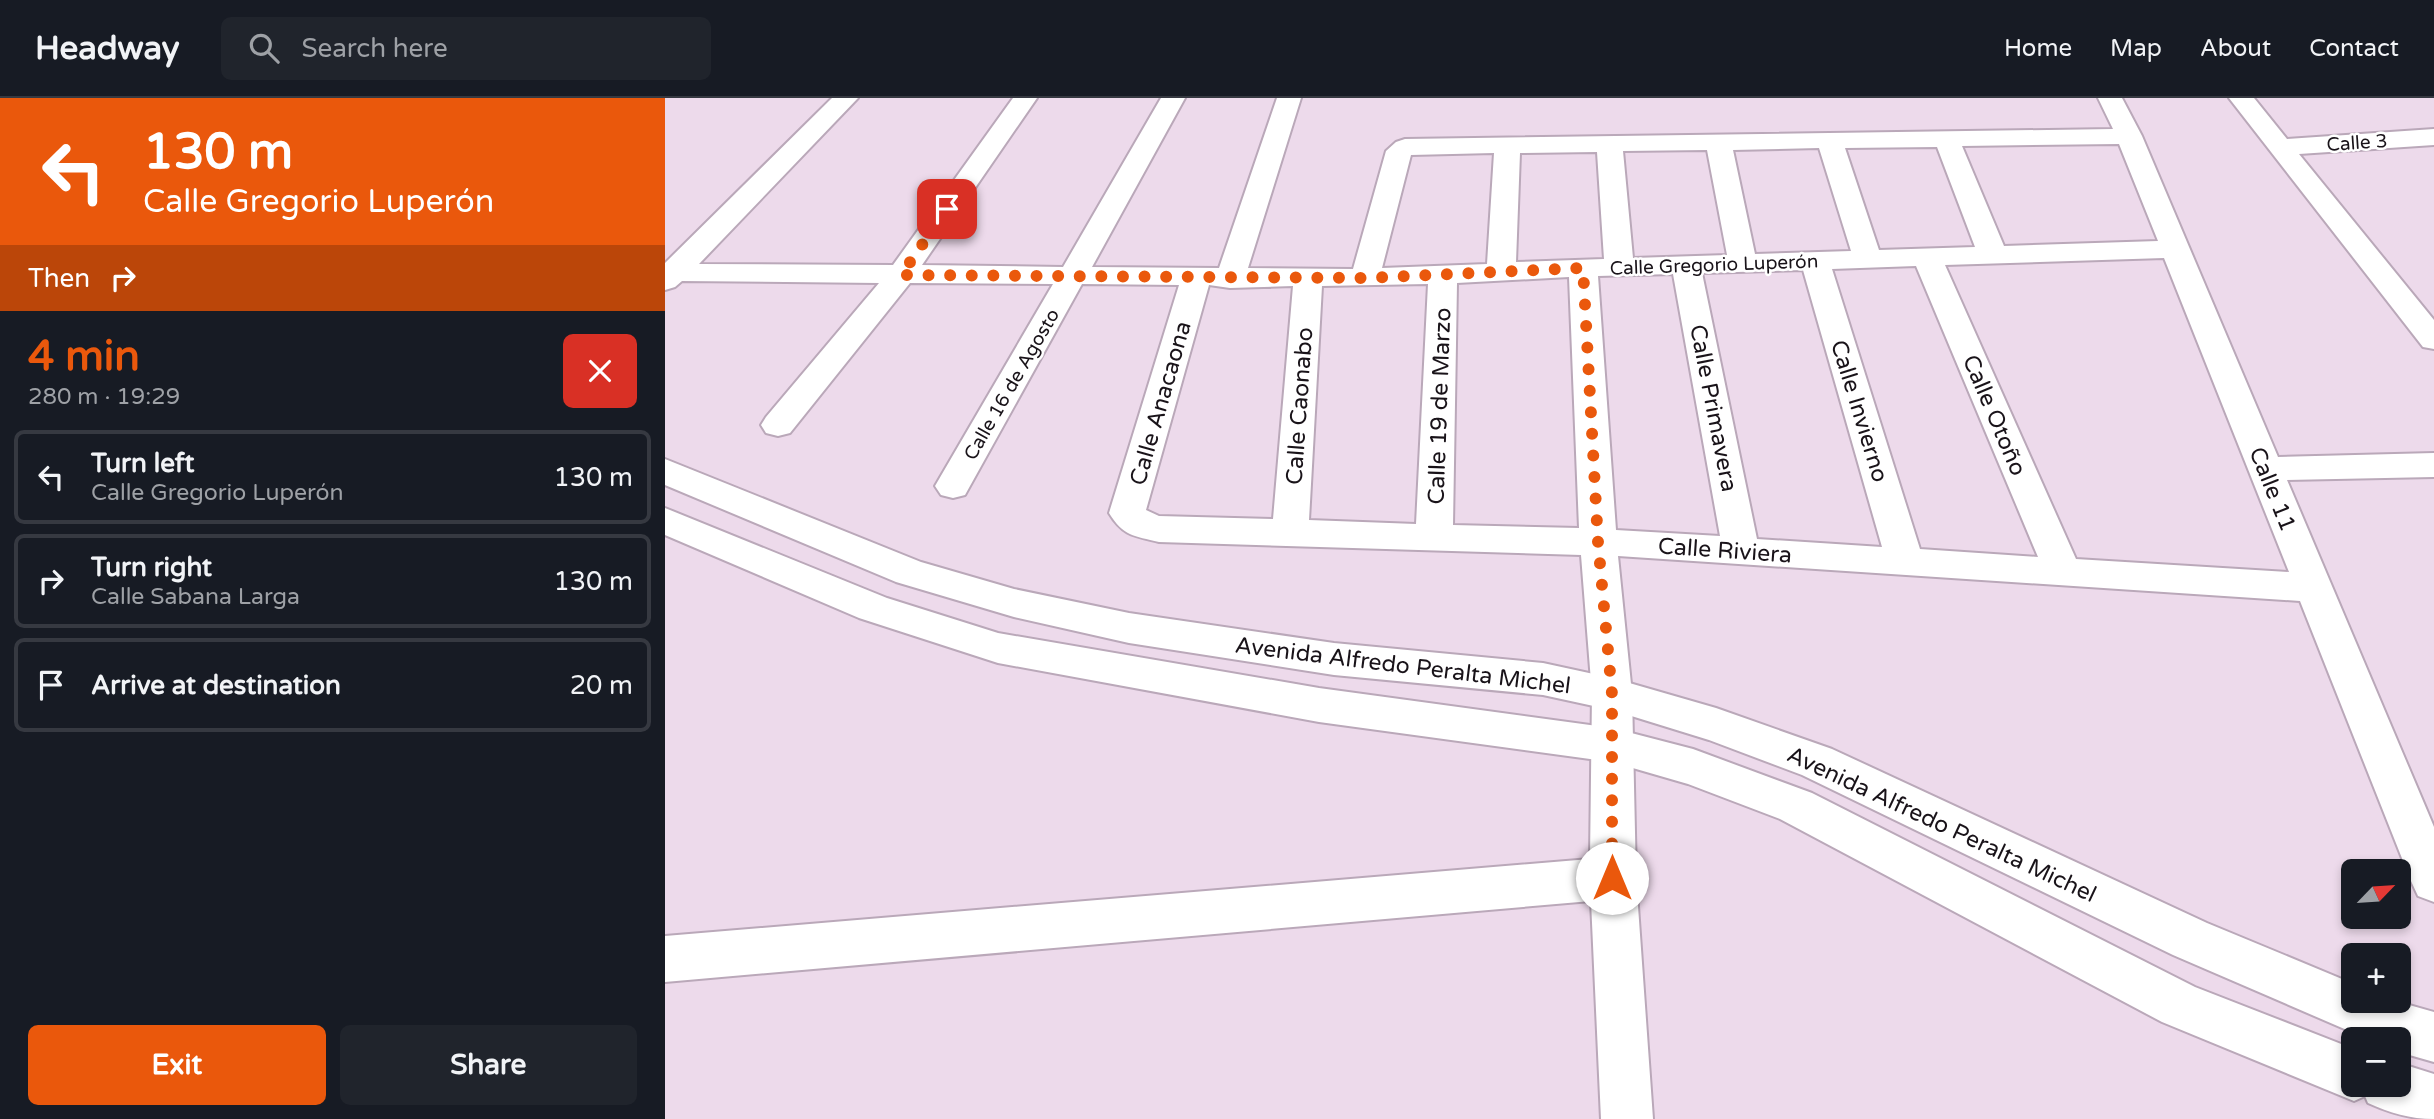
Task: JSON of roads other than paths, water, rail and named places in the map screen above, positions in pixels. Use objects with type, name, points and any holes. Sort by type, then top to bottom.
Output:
[{"type":"street","points":[[668,275],[846,98]]},
{"type":"street","points":[[778,425],[901,275],[1025,98]]},
{"type":"street","name":"Calle 16 de Agosto","points":[[953,486],[1173,98]]},
{"type":"street","points":[[1230,279],[1289,98]]},
{"type":"street","name":"Calle 11","points":[[2110,98],[2129,136],[2313,588],[2419,805],[2434,881]]},
{"type":"street","points":[[2241,98],[2434,340]]},
{"type":"street","points":[[1365,278],[1399,150],[1414,146],[2129,136]]},
{"type":"street","name":"Calle 3","points":[[2280,147],[2434,137]]},
{"type":"street","points":[[1945,138],[1993,255]]},
{"type":"street","points":[[1829,140],[1868,259]]},
{"type":"street","points":[[1718,141],[1743,263]]},
{"type":"street","points":[[1609,143],[1601,267],[1598,542],[1612,694],[1612,878],[1627,1119]]},
{"type":"street","points":[[1501,271],[1507,144]]},
{"type":"street","name":"Calle Gregorio Luperón","points":[[668,275],[1365,278],[1601,267],[2175,249]]},
{"type":"street","name":"Calle Otoño","points":[[1927,257],[2063,572]]},
{"type":"street","name":"Calle Invierno","points":[[1815,261],[1905,562]]},
{"type":"street","name":"Calle Primavera","points":[[1686,265],[1741,552]]},
{"type":"street","name":"Calle 19 de Marzo","points":[[1434,537],[1443,274]]},
{"type":"street","name":"Calle Anacaona","points":[[1137,524],[1127,513],[1196,278]]},
{"type":"street","name":"Calle Caonabo","points":[[1290,533],[1308,278]]},
{"type":"street","points":[[2398,295],[2434,294]]},
{"type":"street","points":[[2265,469],[2434,465]]},
{"type":"street","name":"Avenida Alfredo Peralta Michel","points":[[676,475],[909,572],[1014,603],[1156,632],[1334,659],[1543,679],[1612,694],[1716,726],[1818,762],[2190,939],[2359,1012],[2414,1033],[2434,1037]]},
{"type":"street","name":"Avenida Alfredo Peralta Michel","points":[[665,520],[873,608],[998,649],[1319,705],[1612,745],[1693,768],[1796,806],[2179,1005],[2341,1070]]},
{"type":"street","name":"Calle Riviera","points":[[1137,524],[1159,529],[1598,542],[2313,588]]},
{"type":"street","points":[[665,960],[1612,878]]},
{"type":"street","points":[[2411,1093],[2434,1100]]}]
